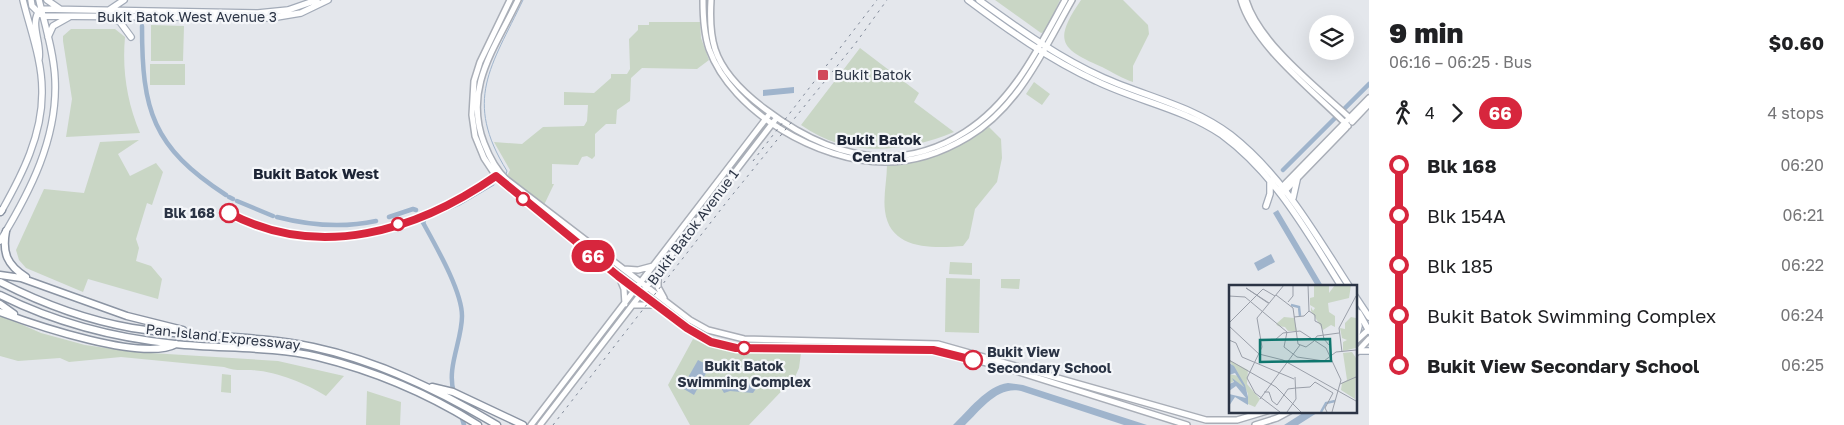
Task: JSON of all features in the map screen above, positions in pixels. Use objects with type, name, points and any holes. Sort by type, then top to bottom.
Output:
[{"type":"highway","points":[[6,231],[4,246],[6,259],[17,270],[34,282]]},
{"type":"highway","points":[[0,275],[34,282],[127,316],[179,329],[220,335]]},
{"type":"highway","name":"Pan-Island Expressway","points":[[0,282],[50,305],[132,328],[220,335],[312,347],[355,358],[454,395]]},
{"type":"highway","name":"Pan-Island Expressway","points":[[0,295],[47,315],[94,329],[176,344],[263,349],[317,357],[398,383],[457,412],[478,425]]},
{"type":"highway","points":[[0,304],[21,319]]},
{"type":"highway","points":[[0,312],[62,333],[103,343],[166,348],[176,344]]},
{"type":"highway","points":[[454,395],[462,404],[498,425]]},
{"type":"highway","points":[[454,395],[523,425]]},
{"type":"main road","points":[[1,212],[21,175],[37,129],[42,90],[38,60],[23,0]]},
{"type":"main road","points":[[31,0],[41,12]]},
{"type":"main road","points":[[0,241],[47,147],[52,130],[55,78],[39,0]]},
{"type":"main road","points":[[47,0],[61,9]]},
{"type":"main road","points":[[109,10],[124,0]]},
{"type":"main road","name":"Bukit Batok West Avenue 3","points":[[41,12],[61,9],[258,13],[288,10],[317,0]]},
{"type":"main road","name":"Bukit Batok West Avenue 3","points":[[41,12],[71,16],[271,18],[301,14],[328,0]]},
{"type":"main road","points":[[510,0],[480,62],[474,81],[472,115],[478,144],[496,176],[618,276],[702,338],[736,348],[938,351],[1003,367],[1187,425]]},
{"type":"main road","points":[[518,0],[480,78],[477,116],[486,148],[503,176],[693,322],[724,335],[744,339],[938,344],[1206,420],[1237,420],[1265,412]]},
{"type":"main road","points":[[703,0],[706,36],[717,64],[734,90],[768,116],[804,136],[849,153],[887,156],[930,148],[964,132],[993,110],[1042,48],[1072,0]]},
{"type":"main road","points":[[711,0],[713,39],[721,62],[743,90],[768,116]]},
{"type":"main road","points":[[968,0],[1095,81],[1181,114],[1207,126],[1227,139],[1270,180],[1293,198],[1349,285]]},
{"type":"main road","points":[[979,0],[1042,48],[1105,78],[1201,116],[1243,145],[1282,190],[1340,285]]},
{"type":"main road","points":[[1042,48],[1065,0]]},
{"type":"main road","points":[[1241,0],[1248,18],[1263,42],[1333,106]]},
{"type":"main road","points":[[1246,0],[1258,26],[1270,41],[1347,120]]},
{"type":"main road","points":[[38,60],[40,50],[35,24],[41,12]]},
{"type":"main road","points":[[48,37],[54,26],[71,16]]},
{"type":"main road","points":[[111,17],[120,22],[131,37]]},
{"type":"main road","points":[[1282,190],[1369,98]]},
{"type":"main road","points":[[1282,190],[1297,180],[1347,120],[1369,104]]},
{"type":"main road","name":"Bukit Batok Avenue 1","points":[[532,425],[768,116]]},
{"type":"main road","name":"Bukit Batok Avenue 1","points":[[540,425],[775,120]]},
{"type":"main road","points":[[1266,206],[1270,194],[1270,180]]},
{"type":"main road","points":[[1293,198],[1297,180]]},
{"type":"main road","points":[[621,268],[633,270],[653,266]]},
{"type":"main road","points":[[658,273],[658,287],[667,303]]},
{"type":"main road","points":[[618,276],[624,290],[624,304]]},
{"type":"main road","points":[[633,306],[646,304],[658,306]]},
{"type":"main road","points":[[1357,307],[1369,308]]},
{"type":"main road","points":[[1357,307],[1369,317]]},
{"type":"main road","points":[[1356,340],[1369,330],[1357,307]]},
{"type":"main road","points":[[1356,337],[1359,326],[1357,307]]},
{"type":"main road","points":[[1356,352],[1369,339]]},
{"type":"main road","points":[[1356,352],[1369,351]]},
{"type":"main road","points":[[1255,425],[1277,418],[1288,412]]},
{"type":"green space","points":[[995,0],[1060,0],[1045,32],[1041,33]]},
{"type":"green space","points":[[1081,0],[1123,0],[1148,25],[1149,34],[1133,66],[1133,82],[1077,55],[1065,42],[1064,34],[1067,25]]},
{"type":"green space","points":[[649,22],[700,22],[701,38],[709,60],[697,69],[642,68],[631,78],[630,101],[617,110],[616,124],[606,124],[595,134],[595,156],[592,159],[587,156],[582,157],[578,165],[552,164],[552,184],[554,184],[544,205],[507,176],[510,170],[494,142],[522,144],[543,127],[584,126],[587,121],[588,105],[564,105],[564,92],[594,93],[611,78],[611,74],[627,74],[630,69],[629,39],[638,30],[638,25],[649,25]]},
{"type":"green space","points":[[151,25],[184,26],[183,61],[151,61]]},
{"type":"green space","points":[[71,29],[115,29],[125,37],[124,62],[126,86],[140,133],[66,137],[72,99],[63,36]]},
{"type":"green space","points":[[860,48],[919,93],[914,102],[954,132],[915,144],[896,148],[876,149],[837,143],[819,136],[801,125]]},
{"type":"green space","points":[[150,64],[185,64],[185,85],[150,85]]},
{"type":"green space","points":[[1034,82],[1050,94],[1042,105],[1026,94]]},
{"type":"green space","points":[[989,127],[1001,139],[1002,158],[997,182],[975,209],[969,238],[963,246],[939,247],[915,244],[895,234],[889,224],[885,211],[887,165],[941,153],[965,142]]},
{"type":"green space","points":[[139,140],[118,154],[130,176],[156,163],[163,172],[152,205],[147,203],[136,239],[139,248],[136,261],[151,266],[162,279],[158,299],[88,279],[83,292],[26,268],[19,260],[16,250],[44,189],[84,193],[100,142]]},
{"type":"green space","points":[[950,262],[972,263],[972,275],[949,274]]},
{"type":"green space","points":[[946,278],[980,279],[979,333],[945,332]]},
{"type":"green space","points":[[1001,279],[1020,279],[1019,289],[1001,288]]},
{"type":"green space","points":[[0,315],[41,333],[85,345],[135,352],[278,361],[344,376],[326,396],[290,378],[260,371],[234,370],[224,367],[121,357],[69,362],[60,358],[18,361],[0,356]]},
{"type":"green space","points":[[693,339],[732,351],[801,353],[799,368],[795,377],[749,425],[690,425],[668,385]]},
{"type":"green space","points":[[222,374],[231,375],[231,393],[221,392]]},
{"type":"green space","points":[[367,391],[401,402],[400,425],[366,425]]},
{"type":"water","points":[[794,87],[794,93],[763,96],[763,90]]},
{"type":"water","points":[[1278,210],[1322,285],[1315,285],[1273,213]]},
{"type":"water","points":[[1271,254],[1275,262],[1258,271],[1254,263]]},
{"type":"water","points":[[698,360],[710,366],[694,395],[682,388]]},
{"type":"water","points":[[746,379],[750,384],[755,384],[757,387],[753,393],[730,391],[724,393],[721,388],[725,380]]},
{"type":"water","points":[[1008,383],[1023,385],[1147,425],[1124,425],[1021,391],[1012,390],[990,400],[965,425],[953,425],[985,394],[1000,385]]},
{"type":"water","points":[[1304,412],[1318,412],[1298,425],[1284,425]]},
{"type":"waterway","points":[[506,174],[507,171],[494,146],[486,124],[484,103],[486,84],[492,65],[523,0]]},
{"type":"waterway","points":[[142,26],[145,81],[149,104],[156,124],[167,143],[182,160],[226,195]]},
{"type":"waterway","points":[[1283,170],[1369,84]]},
{"type":"waterway","points":[[424,225],[426,220],[460,205],[494,185]]},
{"type":"waterway","points":[[229,197],[233,199]]},
{"type":"waterway","points":[[237,201],[273,216]]},
{"type":"waterway","points":[[389,217],[413,209],[416,210]]},
{"type":"waterway","points":[[277,217],[326,225],[376,221]]},
{"type":"waterway","points":[[421,219],[446,267],[461,305],[461,325],[452,374],[454,393]]},
{"type":"waterway","points":[[457,402],[464,425]]},
{"type":"railway","points":[[753,161],[877,0]]},
{"type":"railway","points":[[553,425],[729,199],[855,44],[887,0]]},
{"type":"bus line","name":"66","points":[[229,213],[258,228],[283,233],[307,237],[350,237],[374,232],[447,206],[496,176],[618,276],[687,328],[711,342],[736,348],[933,350],[973,360]]},
{"type":"place","name":"Bukit Batok","points":[[823,75]]},
{"type":"place","name":"Blk 168","points":[[229,213]]},
{"type":"place","name":"Bukit Batok Swimming Complex","points":[[744,348]]},
{"type":"place","name":"Bukit View Secondary School","points":[[973,360]]},
{"type":"district","name":"Bukit Batok Central","points":[[879,148]]},
{"type":"district","name":"Bukit Batok West","points":[[316,174]]}]
